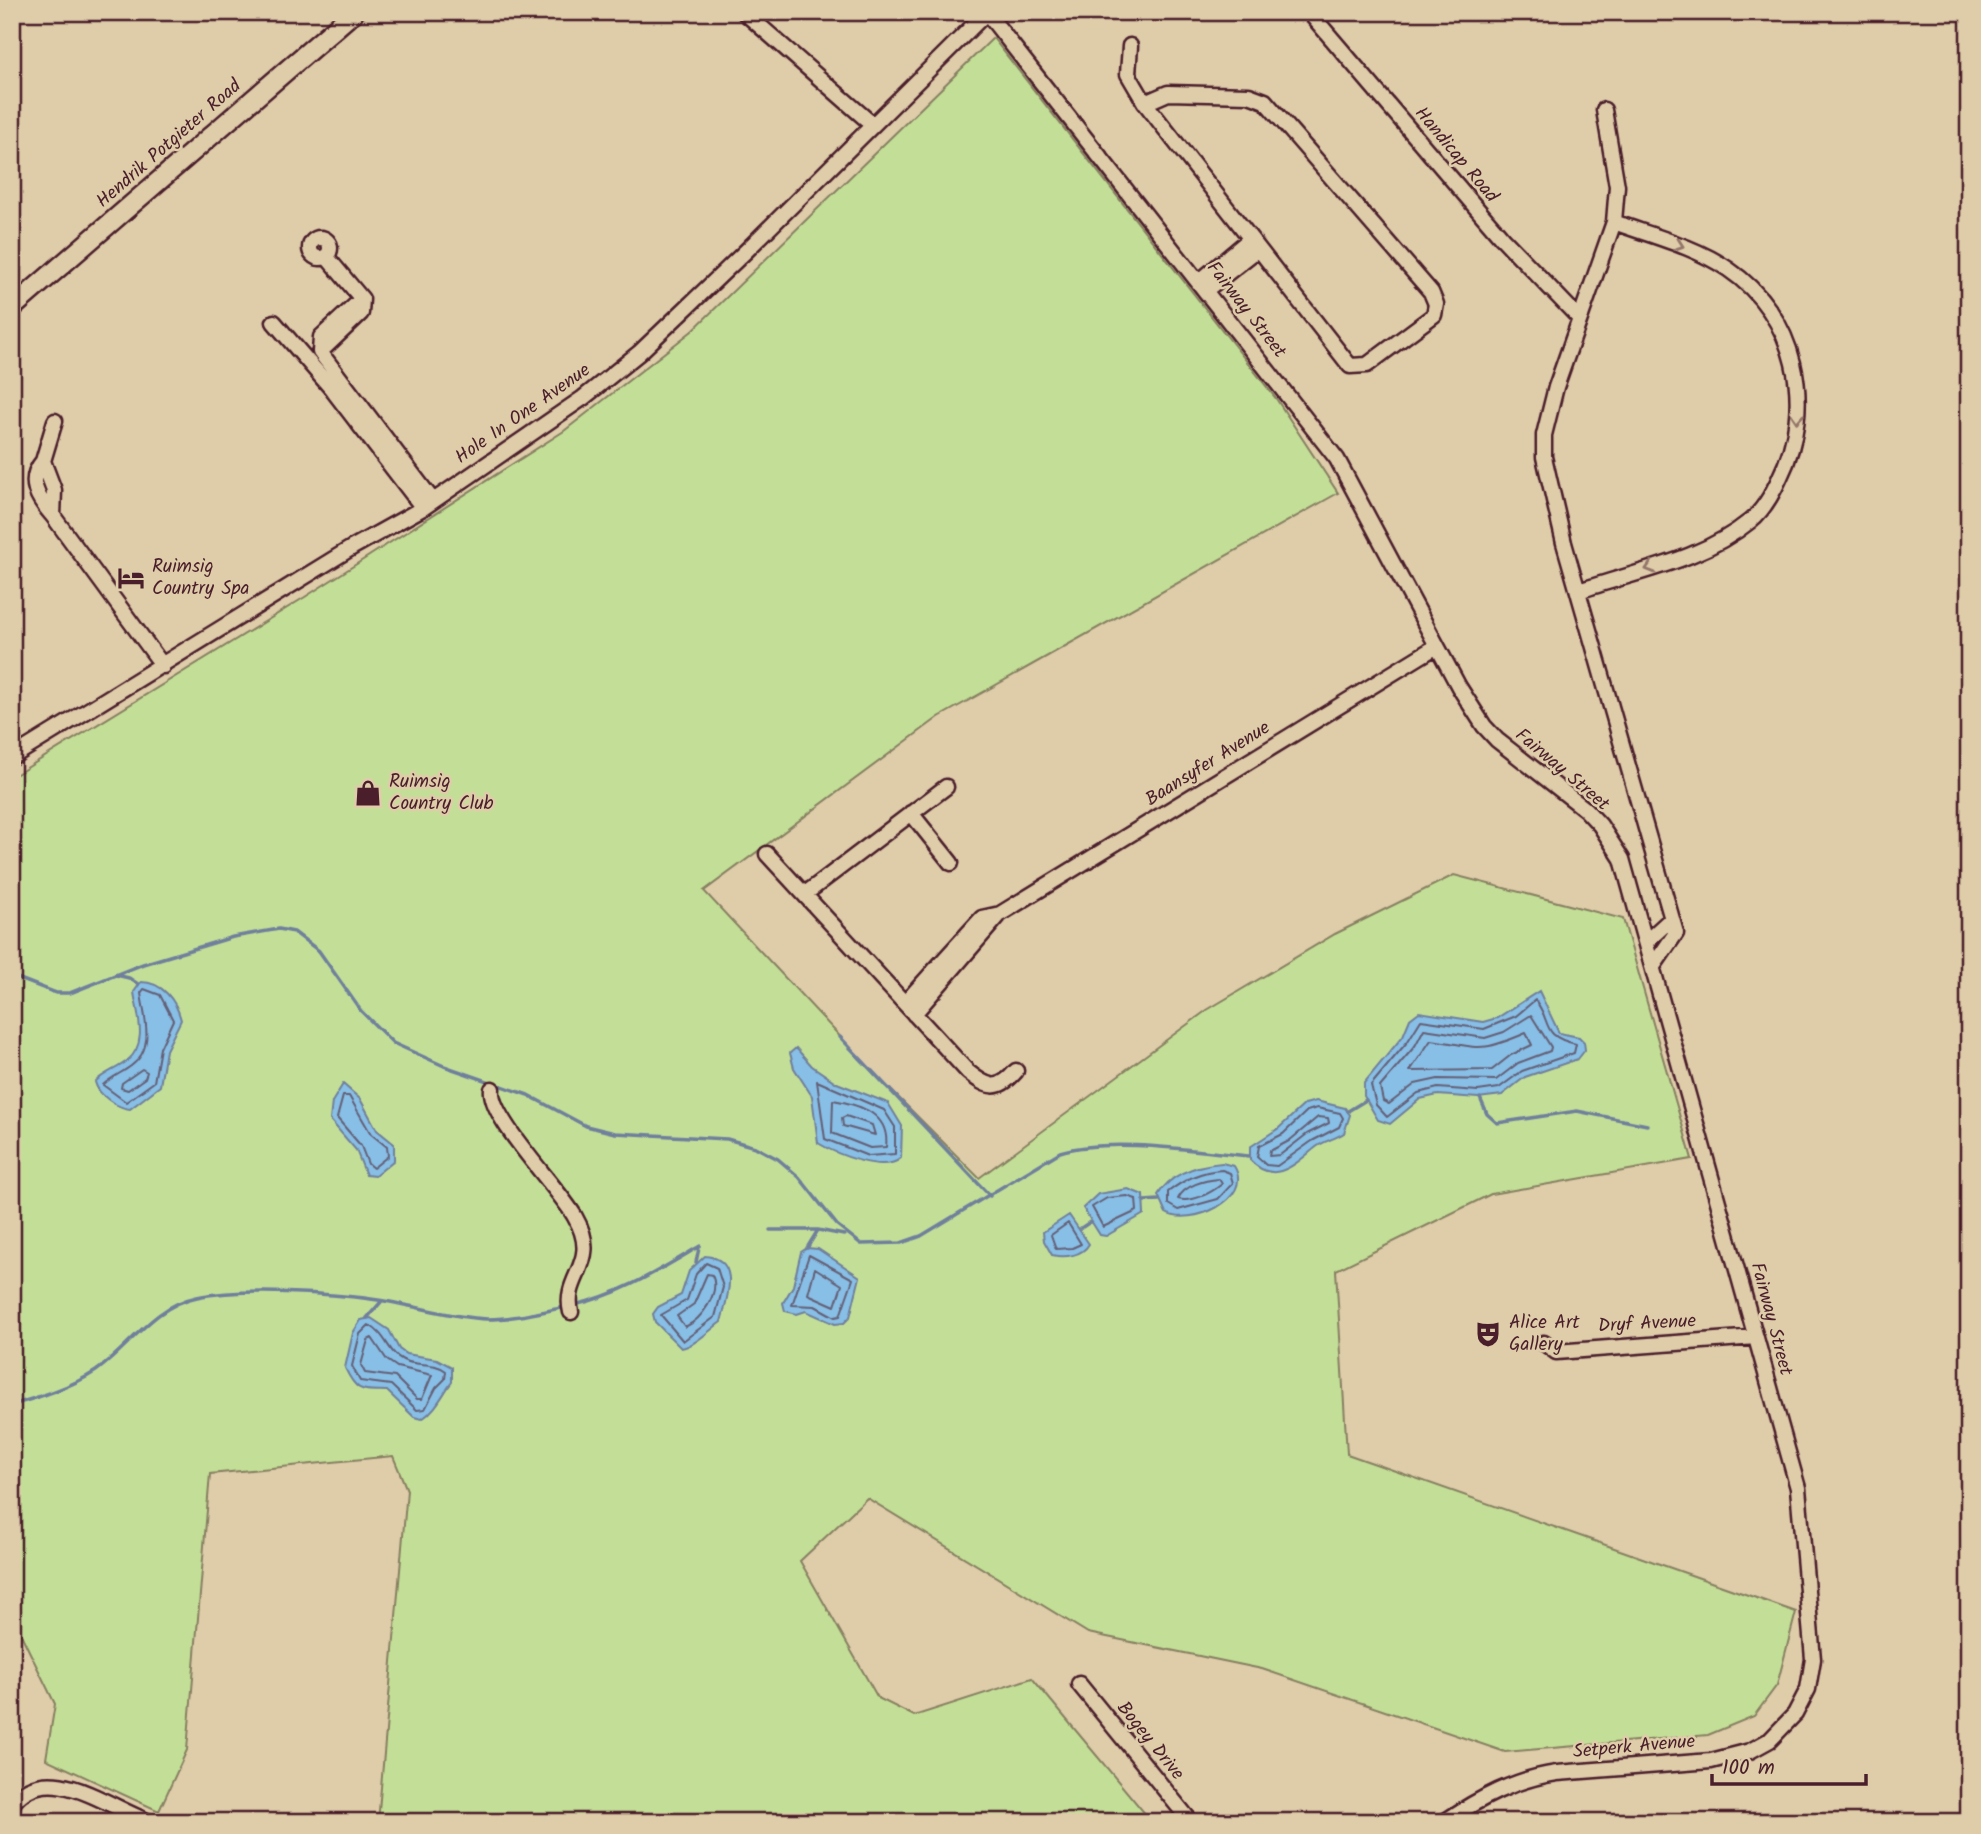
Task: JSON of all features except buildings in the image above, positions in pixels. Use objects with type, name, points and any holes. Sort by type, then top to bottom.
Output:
[{"type":"main road","name":"Hendrik Potgieter Road","points":[[12,307],[354,12]]},
{"type":"street","points":[[744,12],[873,125]]},
{"type":"street","name":"Handicap Road","points":[[1309,12],[1502,238],[1579,318]]},
{"type":"street","name":"Hole In One Avenue","points":[[12,757],[353,547],[428,504],[583,398],[639,353],[987,13]]},
{"type":"street","name":"Fairway Street","points":[[987,13],[1337,459],[1472,709],[1497,740],[1564,792],[1600,825],[1622,859],[1654,965],[1800,1499],[1812,1645],[1808,1689]]},
{"type":"street","points":[[1130,46],[1129,74],[1145,103],[1345,362],[1354,367],[1367,365],[1436,310],[1431,292],[1265,101],[1249,95],[1168,93],[1145,103]]},
{"type":"street","points":[[1604,110],[1617,186],[1615,222],[1579,318],[1544,435],[1549,490],[1676,937],[1654,965]]},
{"type":"street","points":[[1579,591],[1704,551],[1753,519],[1770,497],[1787,463],[1798,422],[1795,368],[1786,341],[1763,302],[1729,270],[1708,257],[1615,222]]},
{"type":"street","points":[[1203,286],[1254,244]]},
{"type":"street","points":[[326,256],[362,299],[321,337],[320,352],[428,504]]},
{"type":"street","points":[[274,322],[428,504]]},
{"type":"street","points":[[55,421],[43,461],[54,489],[53,516],[163,666]]},
{"type":"street","name":"Baansyfer Avenue","points":[[910,1009],[982,919],[1000,914],[1437,646]]},
{"type":"street","points":[[805,894],[946,787]]},
{"type":"street","points":[[911,814],[951,863]]},
{"type":"street","points":[[767,854],[980,1081],[997,1086],[1005,1084],[1016,1071]]},
{"type":"street","points":[[1647,941],[1671,919]]},
{"type":"street","points":[[492,1089],[491,1097],[499,1116],[547,1176],[583,1232],[586,1247],[584,1265],[569,1305]]},
{"type":"street","name":"Dryf Avenue","points":[[1544,1343],[1556,1352],[1756,1337]]},
{"type":"street","name":"Bogey Drive","points":[[1079,1684],[1191,1822]]},
{"type":"street","name":"Setperk Avenue","points":[[1444,1822],[1494,1791],[1543,1775],[1711,1760],[1742,1754],[1760,1746],[1782,1729],[1795,1714],[1808,1689]]},
{"type":"street","points":[[12,1804],[26,1790],[43,1784],[70,1788],[150,1822]]},
{"type":"green space","name":"Ruimsig Country Club","points":[[993,38],[1277,400],[1338,493],[939,717],[704,891],[877,1076],[979,1178],[1207,1010],[1335,934],[1454,875],[1623,919],[1692,1159],[1491,1194],[1336,1270],[1347,1454],[1796,1612],[1777,1685],[1754,1716],[1708,1735],[1505,1752],[1262,1669],[1088,1633],[867,1498],[800,1561],[878,1698],[914,1716],[1032,1678],[1152,1822],[378,1822],[407,1490],[393,1456],[210,1474],[187,1750],[159,1811],[46,1759],[55,1704],[12,1616],[12,777],[305,597],[564,431],[692,331]]},
{"type":"water","points":[[141,982],[155,985],[167,993],[181,1020],[166,1050],[160,1086],[130,1109],[109,1100],[100,1092],[95,1082],[127,1061],[138,1046],[140,1028],[134,992]]},
{"type":"water","points":[[1539,991],[1559,1033],[1579,1037],[1584,1042],[1585,1050],[1578,1059],[1525,1077],[1502,1095],[1478,1098],[1438,1095],[1420,1099],[1390,1124],[1378,1120],[1364,1096],[1364,1083],[1403,1036],[1410,1019],[1419,1012],[1483,1022],[1497,1018]]},
{"type":"water","points":[[796,1048],[812,1066],[837,1083],[888,1103],[902,1126],[901,1158],[883,1164],[860,1161],[818,1143],[812,1096],[794,1068],[790,1053]]},
{"type":"water","points":[[343,1084],[360,1099],[377,1130],[394,1144],[394,1160],[375,1176],[366,1175],[356,1150],[330,1120],[332,1102]]},
{"type":"water","points":[[1316,1101],[1345,1108],[1350,1115],[1344,1133],[1318,1146],[1284,1170],[1267,1171],[1250,1160],[1250,1147],[1279,1128],[1305,1104]]},
{"type":"water","points":[[1222,1163],[1234,1166],[1238,1178],[1235,1190],[1228,1200],[1217,1208],[1189,1216],[1166,1213],[1158,1195],[1163,1187],[1195,1168]]},
{"type":"water","points":[[1128,1189],[1143,1195],[1144,1214],[1106,1236],[1100,1235],[1083,1208],[1098,1194]]},
{"type":"water","points":[[1069,1215],[1089,1244],[1073,1255],[1052,1255],[1044,1241],[1043,1232]]},
{"type":"water","points":[[807,1248],[818,1249],[860,1277],[850,1317],[844,1323],[835,1324],[806,1311],[797,1314],[785,1311],[783,1303],[793,1286],[801,1252]]},
{"type":"water","points":[[705,1256],[717,1259],[724,1264],[728,1272],[724,1312],[721,1322],[696,1341],[681,1348],[655,1322],[653,1314],[658,1307],[681,1295],[689,1271]]},
{"type":"water","points":[[371,1318],[389,1330],[399,1349],[406,1354],[437,1359],[452,1367],[452,1382],[435,1407],[422,1419],[414,1417],[387,1391],[365,1390],[357,1386],[345,1368],[353,1333],[361,1320]]},
{"type":"waterway","points":[[12,976],[56,993],[70,993],[143,964],[233,937],[279,929],[294,932],[319,951],[361,1011],[393,1043],[444,1066],[528,1095],[586,1126],[615,1133],[727,1139],[755,1147],[778,1159],[799,1177],[837,1225],[861,1244],[901,1243],[921,1236],[1060,1152],[1128,1145],[1249,1156]]},
{"type":"waterway","points":[[116,975],[129,978],[138,984]]},
{"type":"waterway","points":[[840,1037],[990,1196]]},
{"type":"waterway","points":[[1480,1098],[1487,1114],[1497,1123],[1577,1111],[1647,1125]]},
{"type":"waterway","points":[[1348,1111],[1366,1100]]},
{"type":"waterway","points":[[1144,1201],[1159,1200]]},
{"type":"waterway","points":[[1081,1228],[1090,1222]]},
{"type":"waterway","points":[[770,1230],[818,1230],[844,1235]]},
{"type":"waterway","points":[[807,1248],[818,1230]]},
{"type":"waterway","points":[[574,1305],[623,1288],[700,1246]]},
{"type":"waterway","points":[[696,1262],[699,1248]]},
{"type":"waterway","points":[[12,1405],[87,1377],[167,1309],[197,1297],[262,1292],[337,1295],[487,1319],[517,1317],[566,1307]]},
{"type":"waterway","points":[[367,1318],[381,1302]]},
{"type":"place","name":"Ruimsig Country Spa","points":[[131,578]]},
{"type":"place","name":"Ruimsig Country Club","points":[[368,793]]},
{"type":"place","name":"Alice Art Gallery","points":[[1488,1334]]}]
